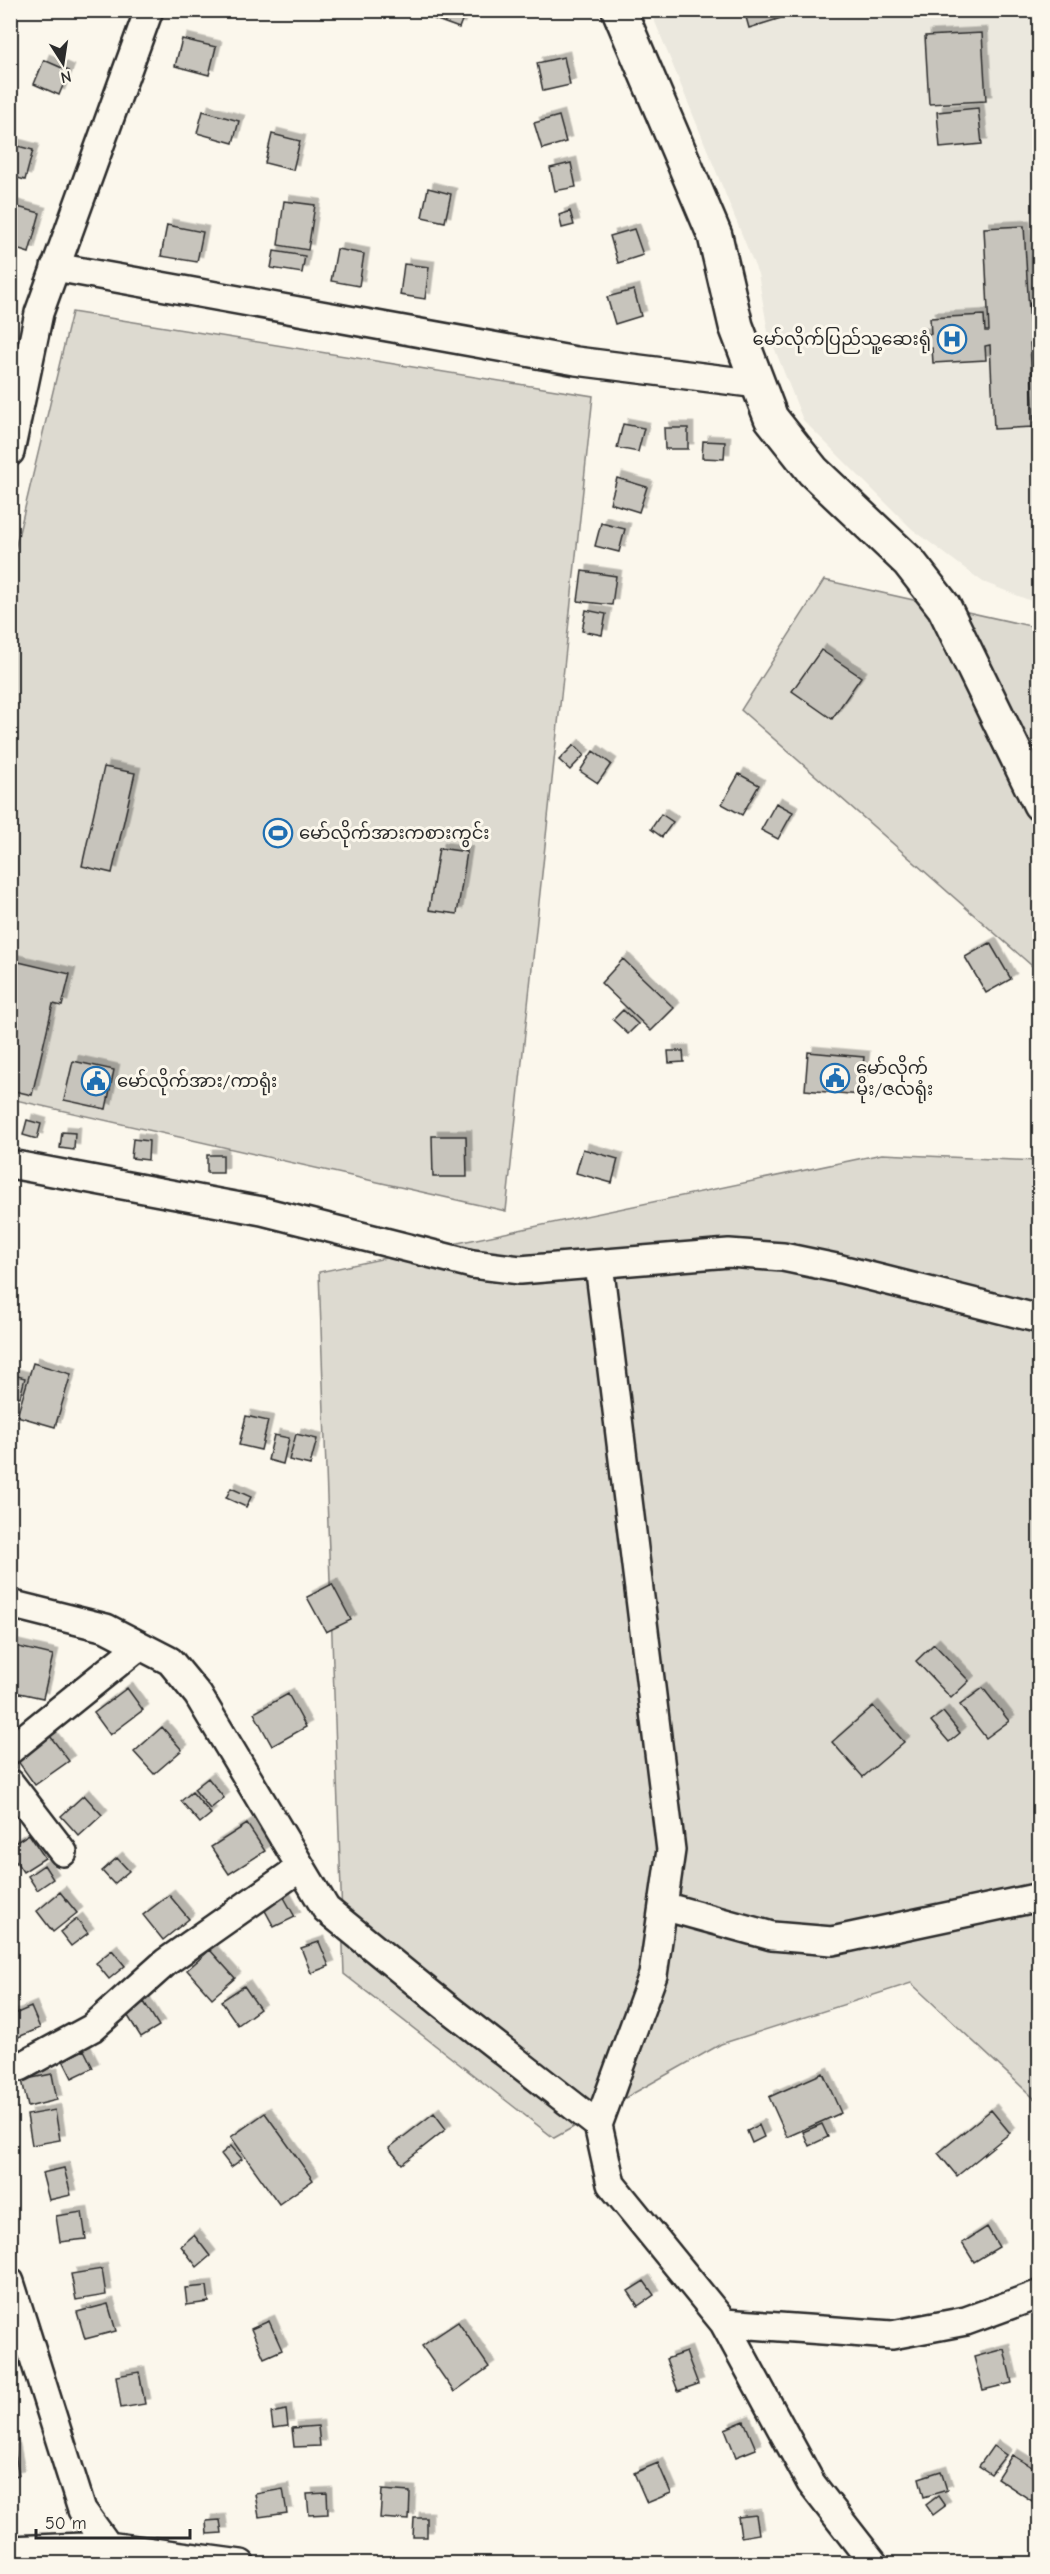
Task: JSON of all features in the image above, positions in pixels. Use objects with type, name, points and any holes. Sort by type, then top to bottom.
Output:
[{"type":"main road","points":[[619,10],[715,236],[736,326],[771,418],[813,471],[909,562],[944,607],[1040,804]]},
{"type":"street","points":[[10,452],[39,313],[149,10]]},
{"type":"street","points":[[56,267],[576,362],[758,384]]},
{"type":"street","points":[[10,1164],[262,1211],[472,1264],[520,1270],[729,1254],[783,1257],[841,1269],[1040,1319]]},
{"type":"street","points":[[599,1264],[671,1850],[653,1976],[598,2125],[611,2184],[724,2324],[811,2483],[874,2564]]},
{"type":"street","points":[[10,1604],[106,1628],[170,1661],[198,1695],[326,1909],[598,2125]]},
{"type":"street","points":[[10,1750],[140,1646]]},
{"type":"street","points":[[10,1783],[63,1852]]},
{"type":"street","points":[[20,2067],[92,2028],[166,1962],[301,1868]]},
{"type":"street","points":[[663,1906],[772,1936],[832,1941],[1040,1896]]},
{"type":"street","points":[[10,2282],[82,2510],[108,2546]]},
{"type":"street","points":[[724,2324],[892,2335],[966,2321],[1040,2294]]},
{"type":"street","points":[[10,2550],[108,2546],[241,2564]]},
{"type":"shaded area","points":[[653,10],[1039,11],[1039,604],[983,582],[912,529],[803,420],[768,332],[758,274],[651,12]]},
{"type":"shaded area","name":"မော်လိုက်အားကစားကွင်း","points":[[72,312],[593,396],[506,1211],[11,1099],[11,566]]},
{"type":"shaded area","points":[[824,580],[1039,628],[1039,972],[741,710]]},
{"type":"shaded area","points":[[882,1154],[1039,1161],[1039,2103],[911,1983],[721,2044],[554,2138],[344,1974],[319,1272]]},
{"type":"building","points":[[429,10],[466,10],[459,28],[426,16]]},
{"type":"building","points":[[744,10],[793,10],[794,14],[749,28]]},
{"type":"building","points":[[982,33],[986,101],[929,104],[925,36]]},
{"type":"building","points":[[182,39],[216,47],[209,75],[175,66]]},
{"type":"building","points":[[564,57],[570,85],[543,91],[537,63]]},
{"type":"building","points":[[44,60],[69,71],[59,95],[34,84]]},
{"type":"building","points":[[978,108],[982,144],[940,148],[937,112]]},
{"type":"building","points":[[203,111],[239,121],[233,143],[197,133]]},
{"type":"building","points":[[559,116],[566,142],[542,149],[534,123]]},
{"type":"building","points":[[272,134],[300,141],[293,170],[265,163]]},
{"type":"building","points":[[10,144],[33,150],[25,180],[10,176]]},
{"type":"building","points":[[571,163],[576,187],[555,191],[550,168]]},
{"type":"building","points":[[428,188],[451,194],[445,222],[422,217]]},
{"type":"building","points":[[284,201],[315,205],[308,250],[278,245]]},
{"type":"building","points":[[10,205],[40,213],[29,253],[10,247]]},
{"type":"building","points":[[570,211],[574,225],[562,228],[559,215]]},
{"type":"building","points":[[167,225],[203,232],[197,262],[161,256]]},
{"type":"building","points":[[1024,226],[1030,329],[1039,328],[1039,325],[1031,325],[1030,303],[1040,302],[1040,343],[1030,343],[1034,427],[994,429],[990,345],[985,346],[986,360],[933,363],[932,348],[920,349],[919,334],[931,334],[930,318],[984,315],[985,331],[989,331],[984,228]]},
{"type":"building","points":[[634,229],[643,255],[618,263],[610,236]]},
{"type":"building","points":[[337,249],[364,254],[359,286],[331,281]]},
{"type":"building","points":[[274,251],[305,256],[302,273],[271,268]]},
{"type":"building","points":[[404,264],[429,267],[425,299],[400,295]]},
{"type":"building","points":[[634,290],[641,316],[615,324],[607,297]]},
{"type":"building","points":[[623,424],[644,428],[638,452],[617,448]]},
{"type":"building","points":[[664,428],[688,428],[688,449],[665,449]]},
{"type":"building","points":[[703,441],[725,442],[724,459],[702,458]]},
{"type":"building","points":[[617,478],[647,487],[639,512],[610,503]]},
{"type":"building","points":[[601,523],[625,529],[619,552],[595,546]]},
{"type":"building","points":[[582,571],[616,576],[612,605],[578,601]]},
{"type":"building","points":[[586,610],[606,614],[602,635],[582,631]]},
{"type":"building","points":[[821,650],[861,677],[832,719],[792,691]]},
{"type":"building","points":[[574,745],[584,755],[570,770],[559,760]]},
{"type":"building","points":[[593,751],[611,764],[598,783],[580,771]]},
{"type":"building","points":[[104,767],[135,773],[112,873],[82,866]]},
{"type":"building","points":[[739,774],[759,785],[742,815],[722,804]]},
{"type":"building","points":[[776,803],[793,812],[778,839],[761,830]]},
{"type":"building","points":[[661,814],[673,822],[662,837],[651,829]]},
{"type":"building","points":[[439,848],[467,852],[457,914],[429,910]]},
{"type":"building","points":[[990,943],[1011,979],[986,993],[965,957]]},
{"type":"building","points":[[623,959],[674,1008],[651,1031],[601,983]]},
{"type":"building","points":[[10,960],[70,974],[62,1006],[53,1004],[32,1095],[10,1090]]},
{"type":"building","points":[[623,1010],[638,1024],[628,1034],[613,1020]]},
{"type":"building","points":[[668,1051],[683,1051],[684,1062],[669,1063]]},
{"type":"building","points":[[808,1052],[864,1057],[860,1095],[805,1090]]},
{"type":"building","points":[[73,1061],[114,1070],[106,1109],[64,1100]]},
{"type":"building","points":[[27,1120],[41,1124],[37,1139],[23,1135]]},
{"type":"building","points":[[62,1132],[75,1133],[74,1150],[60,1148]]},
{"type":"building","points":[[432,1136],[466,1136],[467,1177],[433,1177]]},
{"type":"building","points":[[133,1139],[149,1141],[148,1160],[131,1158]]},
{"type":"building","points":[[583,1149],[618,1159],[612,1183],[576,1173]]},
{"type":"building","points":[[207,1155],[223,1155],[223,1173],[207,1173]]},
{"type":"building","points":[[33,1363],[71,1374],[55,1427],[17,1416]]},
{"type":"building","points":[[10,1374],[25,1378],[20,1397],[10,1395]]},
{"type":"building","points":[[246,1416],[268,1421],[261,1450],[239,1445]]},
{"type":"building","points":[[296,1434],[317,1439],[310,1465],[289,1460]]},
{"type":"building","points":[[274,1435],[289,1438],[283,1464],[268,1460]]},
{"type":"building","points":[[231,1488],[251,1497],[246,1507],[226,1498]]},
{"type":"building","points":[[332,1584],[351,1620],[326,1632],[307,1597]]},
{"type":"building","points":[[934,1644],[969,1681],[951,1698],[916,1661]]},
{"type":"building","points":[[10,1645],[53,1655],[43,1698],[10,1691]]},
{"type":"building","points":[[127,1688],[143,1710],[110,1735],[94,1713]]},
{"type":"building","points":[[983,1688],[1009,1721],[986,1738],[960,1705]]},
{"type":"building","points":[[288,1694],[306,1727],[272,1746],[254,1713]]},
{"type":"building","points":[[873,1706],[904,1742],[863,1777],[832,1742]]},
{"type":"building","points":[[943,1712],[960,1733],[949,1742],[931,1721]]},
{"type":"building","points":[[162,1727],[182,1750],[154,1774],[134,1752]]},
{"type":"building","points":[[50,1736],[69,1761],[35,1785],[17,1760]]},
{"type":"building","points":[[208,1778],[224,1798],[210,1809],[194,1789]]},
{"type":"building","points":[[192,1792],[211,1814],[200,1823],[181,1801]]},
{"type":"building","points":[[84,1795],[102,1815],[79,1836],[61,1816]]},
{"type":"building","points":[[247,1824],[265,1851],[229,1874],[211,1847]]},
{"type":"building","points":[[29,1834],[45,1858],[23,1872],[10,1853],[10,1846]]},
{"type":"building","points":[[117,1858],[129,1871],[114,1884],[102,1871]]},
{"type":"building","points":[[44,1865],[53,1879],[37,1890],[28,1876]]},
{"type":"building","points":[[60,1892],[77,1913],[53,1932],[37,1911]]},
{"type":"building","points":[[282,1894],[295,1917],[274,1927],[262,1905]]},
{"type":"building","points":[[169,1895],[189,1919],[163,1940],[143,1915]]},
{"type":"building","points":[[77,1919],[88,1933],[71,1946],[60,1932]]},
{"type":"building","points":[[319,1942],[329,1966],[311,1973],[301,1948]]},
{"type":"building","points":[[112,1950],[125,1966],[109,1979],[96,1963]]},
{"type":"building","points":[[210,1950],[235,1978],[212,1998],[187,1970]]},
{"type":"building","points":[[244,1986],[260,2009],[238,2025],[221,2001]]},
{"type":"building","points":[[144,2002],[159,2026],[141,2037],[126,2013]]},
{"type":"building","points":[[31,2007],[40,2028],[16,2038],[10,2024],[10,2016]]},
{"type":"building","points":[[84,2050],[93,2068],[72,2078],[63,2060]]},
{"type":"building","points":[[823,2073],[841,2113],[787,2137],[769,2097]]},
{"type":"building","points":[[52,2074],[57,2100],[28,2107],[22,2080]]},
{"type":"building","points":[[55,2110],[60,2140],[32,2145],[27,2115]]},
{"type":"building","points":[[991,2110],[1010,2133],[957,2176],[938,2153]]},
{"type":"building","points":[[265,2113],[313,2180],[279,2204],[231,2137]]},
{"type":"building","points":[[434,2113],[446,2129],[402,2164],[389,2148]]},
{"type":"building","points":[[822,2124],[828,2137],[809,2146],[803,2132]]},
{"type":"building","points":[[759,2125],[764,2137],[752,2143],[747,2131]]},
{"type":"building","points":[[231,2146],[242,2159],[231,2167],[221,2154]]},
{"type":"building","points":[[64,2168],[71,2195],[49,2200],[42,2173]]},
{"type":"building","points":[[82,2212],[86,2239],[60,2242],[56,2216]]},
{"type":"building","points":[[987,2227],[999,2247],[974,2262],[962,2243]]},
{"type":"building","points":[[194,2235],[210,2256],[197,2267],[181,2246]]},
{"type":"building","points":[[102,2269],[106,2295],[76,2300],[71,2274]]},
{"type":"building","points":[[644,2281],[654,2295],[638,2306],[628,2291]]},
{"type":"building","points":[[207,2286],[209,2302],[187,2305],[185,2288]]},
{"type":"building","points":[[108,2304],[116,2331],[85,2339],[77,2312]]},
{"type":"building","points":[[269,2321],[282,2350],[264,2358],[251,2329]]},
{"type":"building","points":[[458,2322],[489,2367],[454,2392],[422,2346]]},
{"type":"building","points":[[1004,2349],[1012,2383],[983,2390],[974,2357]]},
{"type":"building","points":[[686,2352],[698,2384],[678,2391],[666,2359]]},
{"type":"building","points":[[139,2372],[145,2404],[121,2408],[116,2376]]},
{"type":"building","points":[[286,2410],[288,2426],[273,2428],[271,2413]]},
{"type":"building","points":[[744,2421],[756,2449],[736,2457],[725,2429]]},
{"type":"building","points":[[318,2426],[320,2446],[294,2447],[292,2428]]},
{"type":"building","points":[[993,2446],[1006,2455],[991,2474],[979,2466]]},
{"type":"building","points":[[14,2449],[19,2475],[10,2477],[10,2450]]},
{"type":"building","points":[[1012,2455],[1040,2472],[1040,2490],[1032,2501],[997,2478]]},
{"type":"building","points":[[658,2463],[671,2493],[647,2503],[634,2473]]},
{"type":"building","points":[[941,2471],[947,2490],[924,2497],[919,2478]]},
{"type":"building","points":[[283,2489],[287,2513],[259,2517],[255,2494]]},
{"type":"building","points":[[382,2490],[410,2492],[409,2520],[380,2518]]},
{"type":"building","points":[[327,2493],[328,2514],[309,2515],[307,2494]]},
{"type":"building","points":[[938,2496],[945,2506],[933,2515],[926,2505]]},
{"type":"building","points":[[756,2515],[759,2534],[741,2537],[738,2517]]},
{"type":"building","points":[[414,2518],[427,2518],[427,2537],[413,2537]]},
{"type":"building","points":[[220,2520],[222,2533],[207,2534],[206,2521]]},
{"type":"place","name":"မော်လိုက်ပြည်သူ့ဆေးရုံ","points":[[952,339]]},
{"type":"place","name":"မော်လိုက်အားကစားကွင်း","points":[[278,833]]},
{"type":"place","name":"မော်လိုက် မိုး/ဇလရုံး","points":[[835,1078]]},
{"type":"place","name":"မော်လိုက်အား/ကာရုံး","points":[[96,1081]]}]
